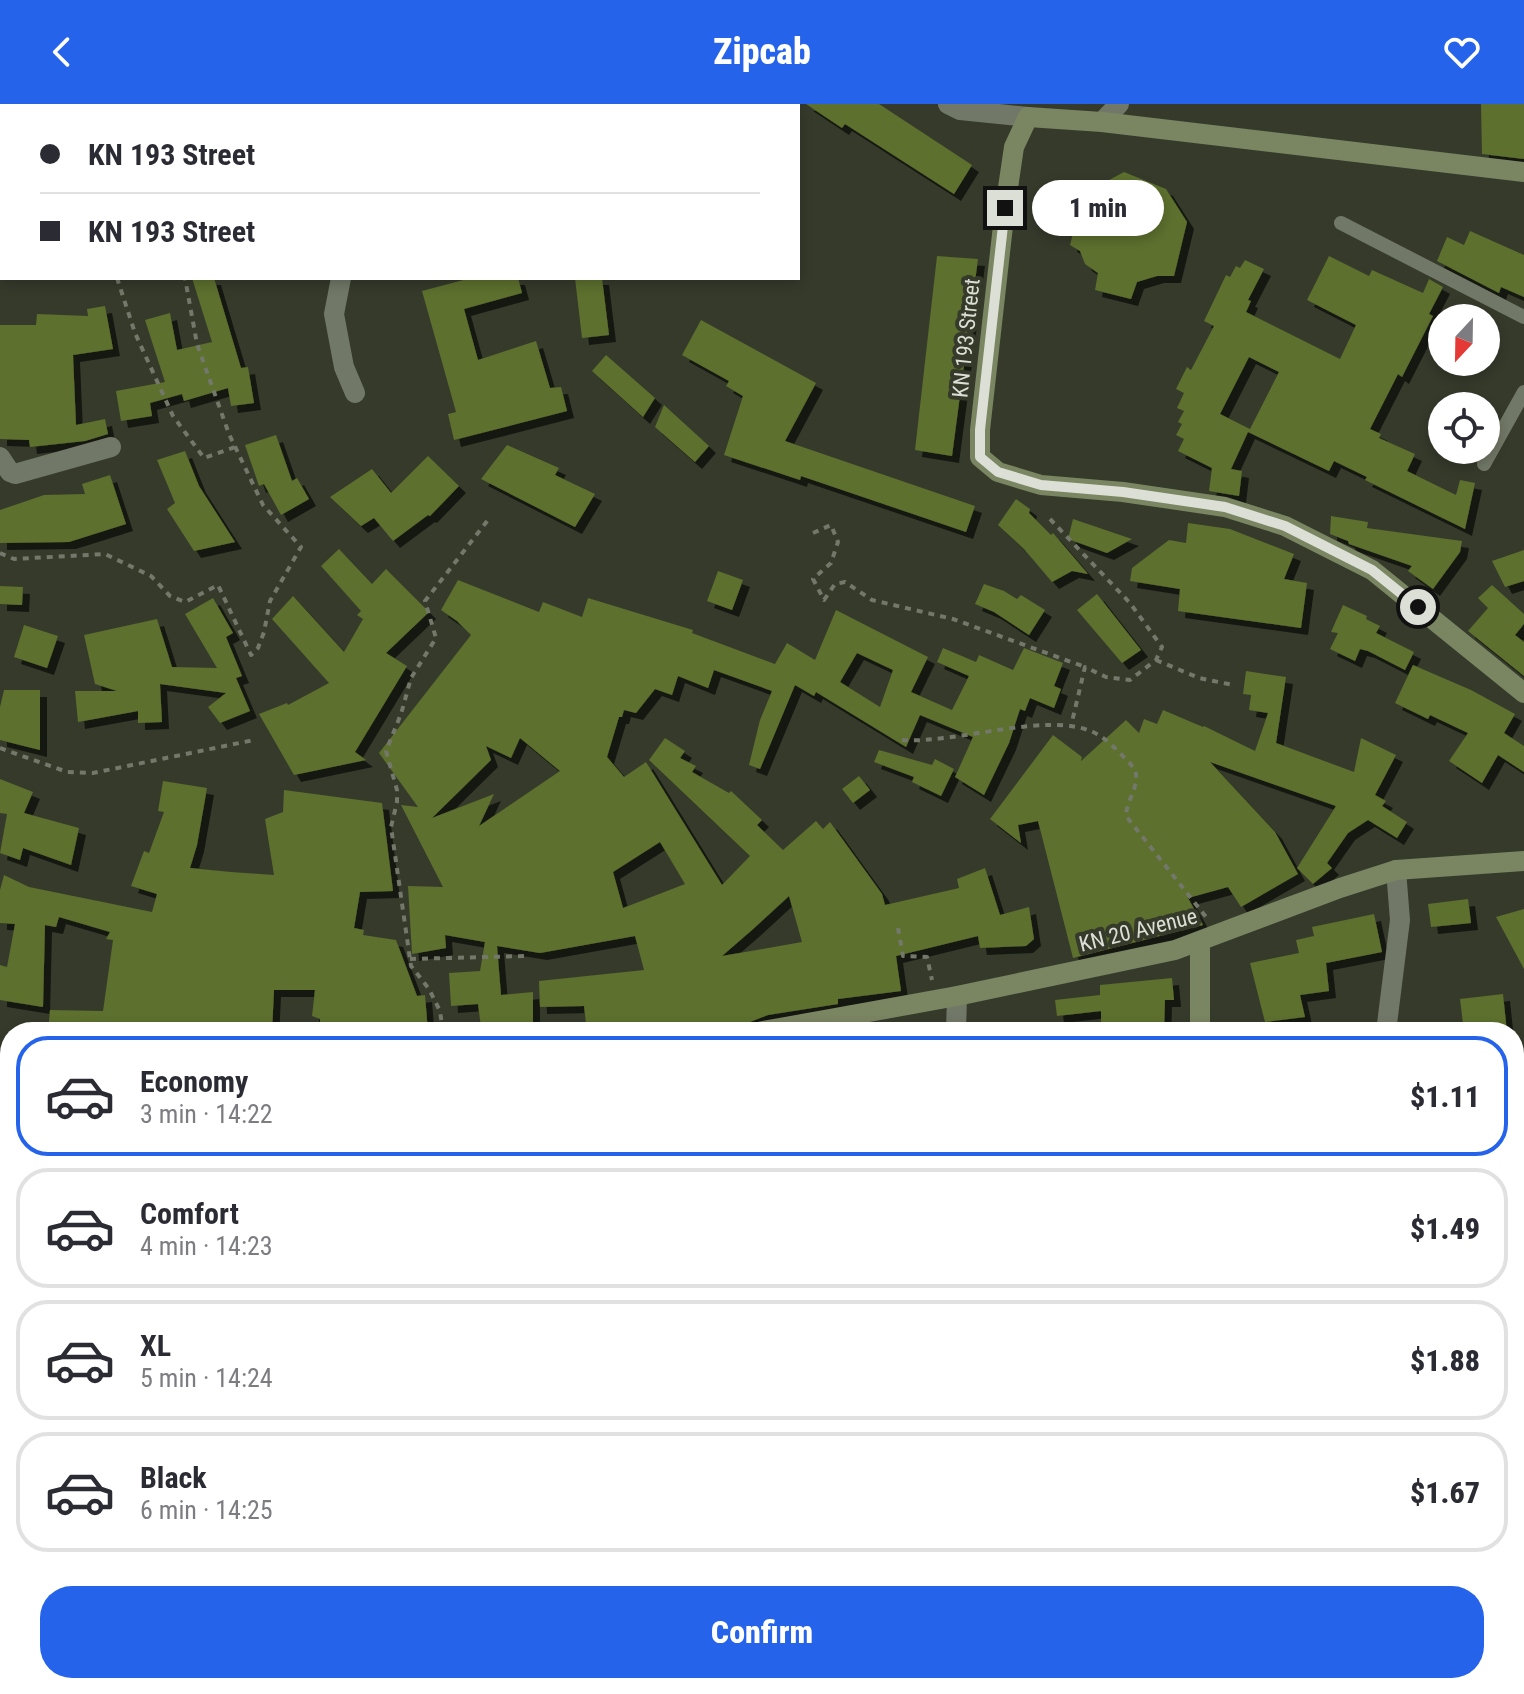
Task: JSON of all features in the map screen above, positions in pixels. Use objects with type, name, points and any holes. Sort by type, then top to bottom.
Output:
[{"type":"street","points":[[948,104],[960,110],[1102,122],[1524,172]]},
{"type":"street","points":[[1102,122],[1119,104]]},
{"type":"street","name":"KN 193 Street","points":[[1028,117],[1014,147],[1005,208],[980,430],[980,457],[998,472],[1041,485],[1123,492],[1225,507],[1285,526],[1372,570],[1524,693]]},
{"type":"street","points":[[341,280],[334,314],[344,367],[355,393]]},
{"type":"street","points":[[0,457],[10,472],[15,474],[111,447]]},
{"type":"street","name":"KN 20 Avenue","points":[[810,1022],[957,996],[1175,950],[1396,870],[1524,861]]},
{"type":"street","points":[[1387,1022],[1400,920],[1396,870]]},
{"type":"street","points":[[1200,941],[1200,1022]]},
{"type":"street","points":[[956,1022],[957,996]]},
{"type":"lane","points":[[1341,223],[1524,317]]},
{"type":"lane","points":[[1500,435],[1524,392]]},
{"type":"path","points":[[118,280],[135,333],[173,416],[204,458],[235,447]]},
{"type":"path","points":[[0,553],[14,559],[105,554],[151,576],[170,596],[185,602],[218,585],[251,655],[258,648],[270,601],[301,547],[263,505],[235,447],[197,344],[185,280]]},
{"type":"path","points":[[813,533],[824,531],[831,525],[838,542],[831,563],[813,579],[824,600],[835,584],[845,582],[872,600],[953,619],[1106,677],[1130,680],[1156,660],[1162,647],[1130,603],[1050,519]]},
{"type":"path","points":[[442,1022],[440,1011],[429,989],[411,966],[391,827],[397,790],[386,751],[411,678],[436,638],[425,601],[488,520]]},
{"type":"path","points":[[1156,660],[1199,678],[1233,685]]},
{"type":"path","points":[[1071,726],[1085,667]]},
{"type":"path","points":[[902,740],[923,742],[1071,726],[1092,732],[1107,741],[1135,769],[1136,786],[1126,816],[1200,911],[1221,933]]},
{"type":"path","points":[[0,748],[67,772],[93,773],[254,740]]},
{"type":"path","points":[[898,928],[903,956],[927,957],[935,998]]},
{"type":"path","points":[[410,959],[525,956]]},
{"type":"building","points":[[806,104],[879,104],[972,165],[954,194],[845,124],[842,128]]},
{"type":"building","points":[[1481,104],[1524,104],[1524,159],[1482,154]]},
{"type":"building","points":[[1124,172],[1166,189],[1187,222],[1174,276],[1157,276],[1137,282],[1131,299],[1095,290],[1098,273],[1085,264],[1080,251],[1070,245],[1083,194]]},
{"type":"building","points":[[1470,231],[1524,255],[1524,297],[1501,287],[1499,293],[1437,261],[1447,237],[1464,245]]},
{"type":"building","points":[[937,256],[978,259],[952,456],[915,450]]},
{"type":"building","points":[[1329,256],[1369,276],[1372,270],[1423,293],[1429,279],[1443,287],[1434,304],[1428,304],[1428,326],[1402,377],[1398,374],[1370,429],[1381,434],[1379,438],[1415,454],[1407,471],[1456,495],[1460,480],[1475,483],[1465,529],[1365,480],[1367,477],[1334,461],[1329,471],[1248,432],[1231,469],[1242,471],[1239,496],[1209,491],[1212,468],[1178,451],[1184,439],[1176,435],[1184,411],[1177,408],[1184,393],[1176,389],[1187,367],[1191,370],[1214,326],[1204,321],[1226,275],[1230,277],[1236,266],[1240,268],[1245,260],[1264,269],[1248,300],[1251,301],[1246,312],[1340,359],[1356,325],[1307,300]],"holes":[[[1249,357],[1279,372],[1250,429],[1220,414]]]},
{"type":"building","points":[[193,280],[215,280],[241,368],[248,367],[254,403],[231,406],[228,388],[184,401],[182,394],[150,403],[152,416],[121,421],[116,391],[165,382],[145,320],[170,313],[177,350],[212,342]]},
{"type":"building","points":[[463,280],[519,280],[522,293],[464,309],[478,360],[536,341],[550,388],[561,387],[567,411],[454,440],[448,414],[456,412],[422,291]]},
{"type":"building","points":[[575,280],[602,280],[609,335],[582,338]]},
{"type":"building","points":[[105,306],[113,349],[73,355],[76,425],[105,419],[108,434],[85,441],[30,447],[29,440],[0,439],[0,325],[36,325],[37,314],[88,316],[87,309]]},
{"type":"building","points":[[701,320],[816,383],[785,441],[975,506],[966,532],[801,476],[800,480],[724,455],[743,396],[726,386],[729,381],[682,355]]},
{"type":"building","points":[[606,355],[655,398],[643,417],[592,371]]},
{"type":"building","points":[[664,405],[709,446],[695,462],[655,427]]},
{"type":"building","points":[[276,435],[292,481],[297,478],[309,499],[281,515],[264,484],[259,486],[245,445]]},
{"type":"building","points":[[507,445],[559,468],[555,475],[595,494],[575,527],[481,479]]},
{"type":"building","points":[[185,451],[199,486],[235,542],[194,551],[167,509],[175,503],[157,460]]},
{"type":"building","points":[[428,456],[459,486],[430,516],[393,541],[374,518],[361,526],[330,497],[372,469],[391,493]]},
{"type":"building","points":[[110,475],[126,524],[69,542],[0,543],[0,510],[44,495],[85,494],[82,484]]},
{"type":"building","points":[[1016,499],[1030,509],[1029,513],[1051,535],[1053,533],[1088,574],[1072,571],[1052,582],[998,525]]},
{"type":"building","points":[[1331,516],[1368,522],[1367,528],[1462,541],[1460,552],[1433,589],[1408,571],[1412,566],[1349,544],[1330,534]]},
{"type":"building","points":[[1073,519],[1132,539],[1107,553],[1068,539]]},
{"type":"building","points":[[1188,523],[1230,529],[1294,554],[1284,579],[1307,583],[1301,628],[1178,611],[1180,589],[1130,581],[1132,568],[1169,540],[1186,543]]},
{"type":"building","points":[[339,549],[372,584],[386,569],[429,612],[386,653],[407,666],[355,752],[366,760],[294,775],[259,714],[288,705],[329,683],[272,619],[293,596],[344,652],[363,619],[357,615],[361,611],[321,566]]},
{"type":"building","points":[[1524,550],[1524,581],[1505,587],[1492,561]]},
{"type":"building","points":[[718,571],[743,580],[732,610],[707,601]]},
{"type":"building","points":[[458,580],[539,612],[543,602],[582,617],[588,598],[693,630],[692,633],[775,664],[787,643],[815,660],[836,610],[928,657],[911,692],[952,710],[969,676],[937,662],[943,648],[976,662],[979,655],[1013,670],[1024,648],[1063,663],[1054,686],[1061,689],[1054,708],[1030,698],[1025,711],[1020,709],[1009,743],[984,795],[955,777],[973,737],[920,715],[906,747],[816,692],[814,696],[795,685],[760,769],[749,765],[760,720],[772,691],[714,670],[708,688],[678,676],[672,695],[655,689],[636,713],[624,710],[607,757],[624,777],[646,762],[722,885],[750,856],[649,760],[665,738],[685,751],[680,758],[696,766],[692,772],[729,793],[731,791],[762,820],[757,825],[783,850],[816,821],[823,829],[830,822],[882,894],[885,905],[959,888],[957,879],[985,868],[1000,915],[1029,907],[1034,939],[1026,946],[980,948],[978,936],[896,956],[901,991],[838,999],[838,1004],[768,1015],[750,1022],[586,1022],[584,1006],[540,1007],[539,981],[644,970],[635,936],[540,953],[497,946],[501,995],[533,992],[533,1022],[480,1022],[478,1004],[451,1006],[449,973],[480,971],[485,942],[445,935],[446,948],[412,954],[408,886],[443,887],[401,805],[418,807],[379,753],[471,635],[441,610]],"holes":[[[857,653],[893,670],[880,707],[840,682]],[[520,738],[560,771],[479,826],[494,794],[432,818],[491,760],[486,746],[511,758]],[[660,842],[685,884],[623,908],[613,872]],[[789,896],[802,942],[722,956],[752,930]]]},
{"type":"building","points":[[984,584],[1017,599],[1021,595],[1045,610],[1029,635],[994,612],[975,604]]},
{"type":"building","points":[[1492,585],[1524,614],[1524,624],[1515,635],[1524,642],[1524,676],[1468,631],[1488,608],[1478,598]]},
{"type":"building","points":[[0,586],[23,587],[22,605],[0,604]]},
{"type":"building","points":[[1097,594],[1141,650],[1122,663],[1077,610]]},
{"type":"building","points":[[213,598],[233,633],[226,637],[242,676],[236,678],[250,711],[220,723],[208,707],[226,693],[160,684],[162,722],[138,723],[138,711],[78,722],[75,691],[117,691],[95,684],[84,635],[157,619],[172,667],[217,668],[185,614]]},
{"type":"building","points":[[1343,605],[1380,626],[1376,633],[1414,652],[1405,670],[1368,651],[1360,649],[1355,661],[1330,649],[1338,633],[1331,632]]},
{"type":"building","points":[[24,625],[58,636],[47,668],[14,657]]},
{"type":"building","points":[[1413,665],[1471,690],[1515,714],[1504,733],[1524,746],[1524,772],[1498,755],[1482,783],[1449,761],[1468,733],[1395,703]]},
{"type":"building","points":[[1246,671],[1286,677],[1276,743],[1354,772],[1361,738],[1396,755],[1375,795],[1386,801],[1382,806],[1407,822],[1397,838],[1368,820],[1348,833],[1327,863],[1332,868],[1313,884],[1297,868],[1336,806],[1210,762],[1275,832],[1298,874],[1241,907],[1228,887],[1188,898],[1203,925],[1073,958],[1038,821],[1018,825],[1021,843],[990,819],[1053,735],[1082,757],[1081,761],[1126,720],[1139,733],[1144,719],[1157,724],[1163,710],[1255,751],[1268,713],[1249,710],[1251,695],[1243,694]]},
{"type":"building","points":[[4,690],[40,690],[40,750],[0,740],[0,707]]},
{"type":"building","points":[[879,750],[932,765],[935,759],[954,769],[941,796],[912,782],[914,777],[874,762]]},
{"type":"building","points":[[859,776],[870,790],[853,803],[842,789]]},
{"type":"building","points":[[0,779],[33,792],[24,813],[79,828],[71,865],[23,848],[20,860],[0,853],[7,814],[0,813]]},
{"type":"building","points":[[163,781],[207,788],[190,868],[274,875],[265,819],[283,812],[284,790],[382,803],[393,891],[360,892],[354,928],[364,930],[363,935],[396,940],[417,996],[425,995],[427,1022],[320,1022],[312,1016],[315,990],[274,990],[272,1022],[49,1022],[50,1010],[103,1011],[113,940],[106,939],[110,932],[59,917],[56,927],[45,925],[43,1007],[0,1000],[0,965],[7,967],[15,924],[0,923],[0,890],[4,875],[29,887],[152,912],[157,894],[131,886],[144,851],[149,853],[164,812],[158,811]]},
{"type":"building","points":[[1468,899],[1471,923],[1431,927],[1428,904]]},
{"type":"building","points":[[1524,909],[1524,969],[1496,917]]},
{"type":"building","points":[[1374,914],[1382,952],[1326,963],[1329,991],[1300,995],[1305,1017],[1265,1022],[1250,963],[1299,953],[1296,940],[1314,936],[1312,927]]},
{"type":"building","points":[[1172,978],[1174,1000],[1165,1000],[1164,1022],[1101,1022],[1101,1011],[1057,1016],[1055,1000],[1100,995],[1100,985]]},
{"type":"building","points":[[1503,994],[1506,1022],[1463,1022],[1460,999]]},
{"type":"route","points":[[1005,208],[990,330],[980,457],[998,472],[1041,485],[1123,492],[1225,507],[1285,526],[1372,570],[1418,607]]}]
